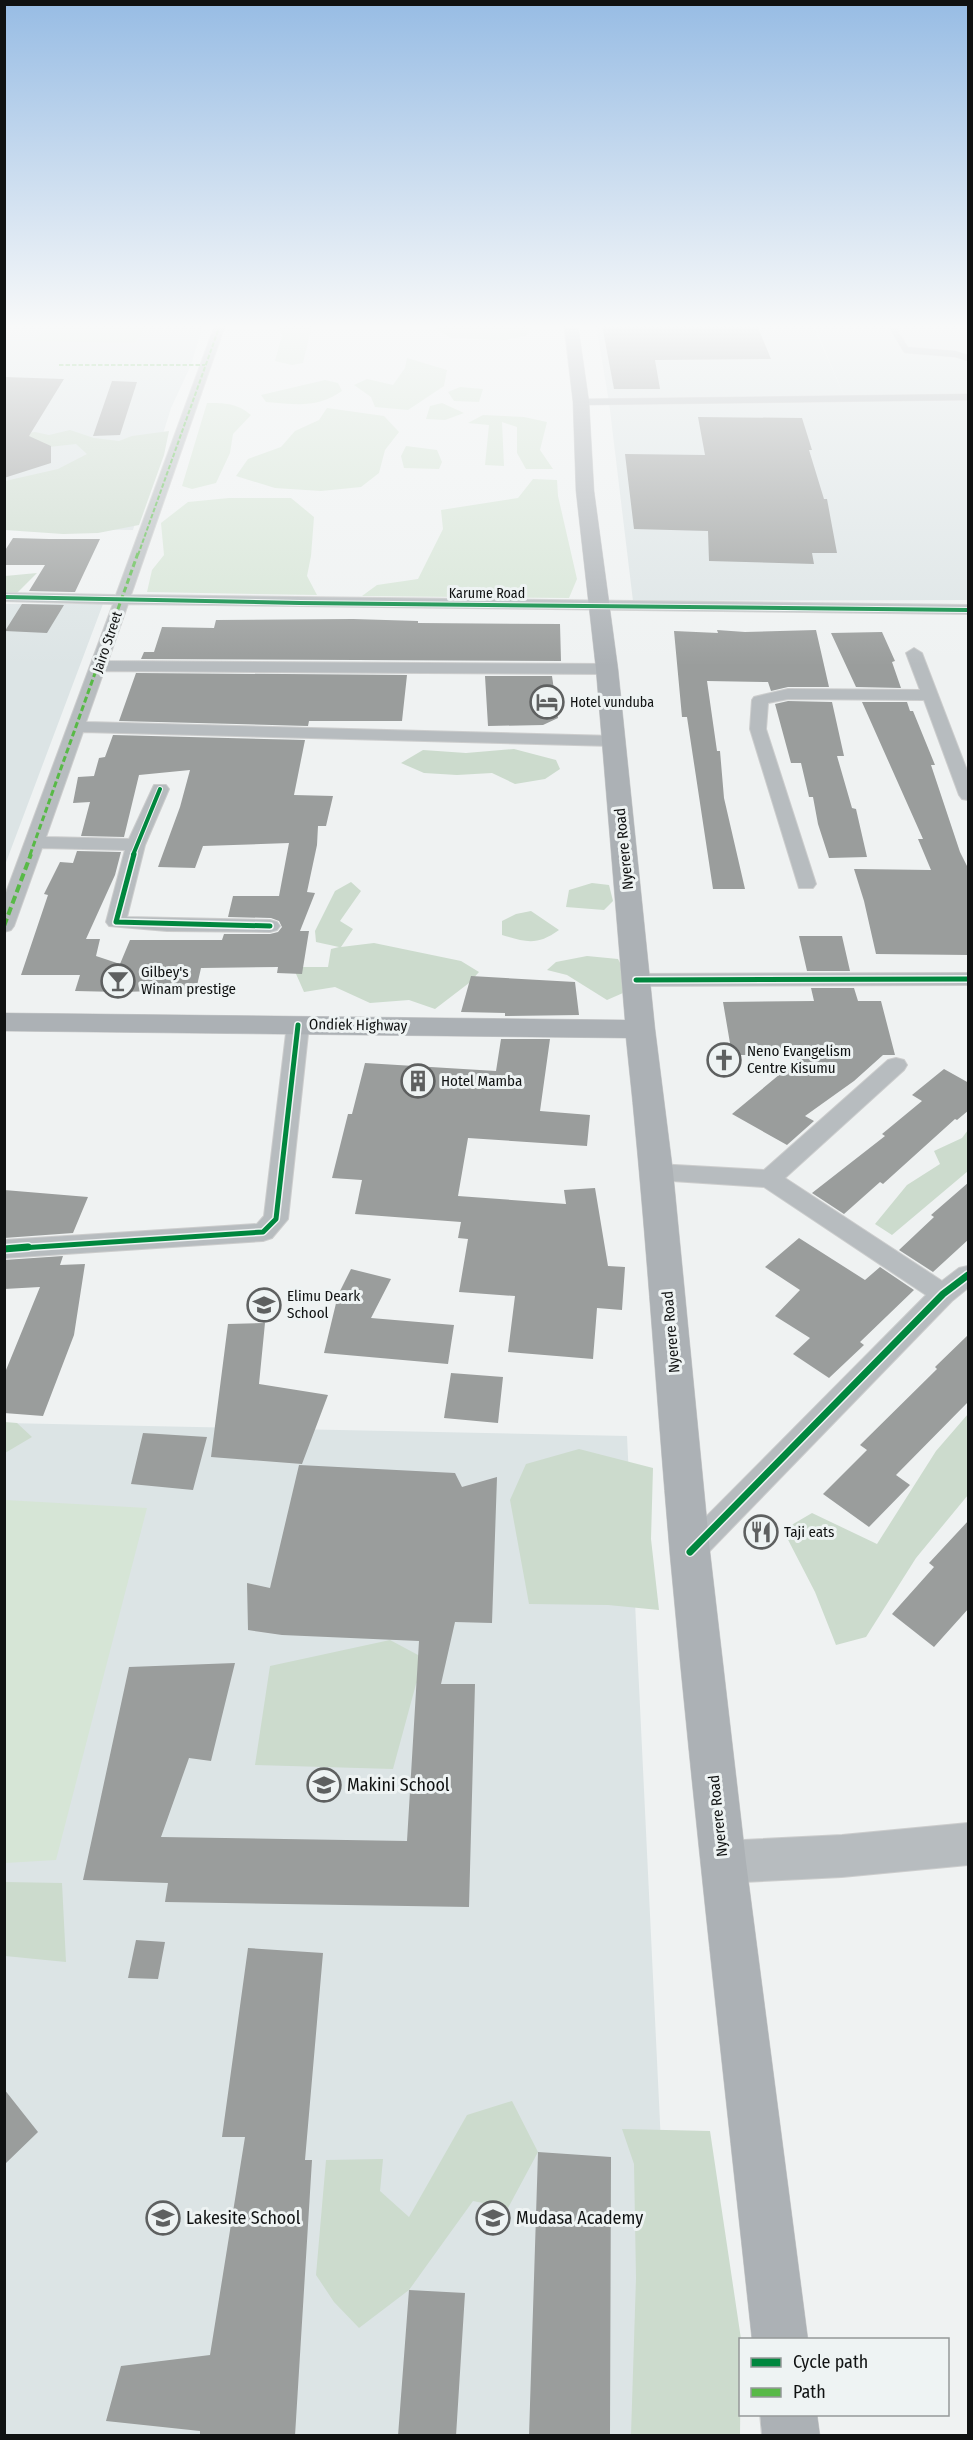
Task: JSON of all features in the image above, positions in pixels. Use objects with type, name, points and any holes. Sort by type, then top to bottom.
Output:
[{"type":"main road","name":"Nyerere Road","points":[[583,439],[585,491],[607,669],[640,1029],[657,1172],[690,1552],[723,1862],[780,2338]]},
{"type":"main road","name":"Ondiek Highway","points":[[4,1022],[640,1029]]},
{"type":"main road","points":[[788,2416],[791,2436]]},
{"type":"street","name":"Jairo Street","points":[[4,926],[99,666],[178,439]]},
{"type":"street","name":"Karume Road","points":[[4,597],[300,603],[969,610]]},
{"type":"street","points":[[914,653],[930,695],[961,760],[969,795]]},
{"type":"street","points":[[99,666],[607,669]]},
{"type":"street","points":[[806,884],[758,729],[760,700],[788,694],[930,695]]},
{"type":"street","points":[[77,727],[613,741]]},
{"type":"street","points":[[160,789],[136,845],[116,922],[270,926]]},
{"type":"street","points":[[35,842],[136,845]]},
{"type":"street","points":[[636,980],[969,979]]},
{"type":"street","points":[[4,1250],[263,1232],[276,1219],[298,1025]]},
{"type":"street","points":[[770,1179],[896,1065]]},
{"type":"street","points":[[657,1172],[770,1179],[943,1294]]},
{"type":"street","points":[[690,1552],[943,1294],[969,1275]]},
{"type":"street","points":[[723,1862],[842,1856],[969,1844]]},
{"type":"shaded area","points":[[5,439],[161,439],[133,530],[5,528]]},
{"type":"shaded area","points":[[613,439],[968,439],[968,600],[633,601]]},
{"type":"shaded area","points":[[5,604],[103,604],[5,865]]},
{"type":"shaded area","points":[[5,1423],[627,1436],[675,2435],[5,2436]]},
{"type":"green space","points":[[19,439],[119,441],[125,439],[167,439],[164,455],[139,525],[98,533],[63,534],[5,530],[5,481],[58,469],[87,454],[76,444],[31,449]]},
{"type":"green space","points":[[196,439],[232,439],[230,453],[216,483],[192,489],[182,486]]},
{"type":"green space","points":[[288,439],[394,439],[385,450],[379,473],[361,487],[321,491],[275,488],[236,476],[248,459],[281,447]]},
{"type":"green space","points":[[488,439],[503,439],[504,466],[485,465]]},
{"type":"green space","points":[[517,439],[543,439],[540,450],[553,469],[526,469],[517,453]]},
{"type":"green space","points":[[406,446],[437,450],[442,462],[439,469],[404,468],[401,456]]},
{"type":"green space","points":[[533,479],[557,480],[558,496],[577,579],[569,598],[362,596],[377,585],[418,579],[443,529],[441,510],[518,498]]},
{"type":"green space","points":[[229,498],[291,498],[314,517],[307,576],[317,595],[147,592],[152,570],[164,555],[161,523],[188,502]]},
{"type":"green space","points":[[37,573],[17,593],[5,593],[5,576]]},
{"type":"green space","points":[[514,749],[556,760],[560,769],[545,779],[515,784],[492,773],[457,775],[424,773],[401,763],[423,750],[466,753]]},
{"type":"green space","points":[[351,882],[361,891],[340,921],[353,929],[341,947],[374,943],[461,961],[479,972],[469,983],[435,1009],[409,1000],[370,1003],[335,987],[304,992],[293,967],[328,967],[331,949],[339,947],[316,942],[315,931],[335,891]]},
{"type":"green space","points":[[592,883],[609,885],[613,901],[604,910],[566,907],[569,890]]},
{"type":"green space","points":[[531,911],[559,930],[544,939],[531,941],[502,935],[502,921],[516,914]]},
{"type":"green space","points":[[587,956],[618,959],[627,976],[623,993],[607,1000],[567,975],[547,970],[556,962]]},
{"type":"green space","points":[[968,1130],[968,1171],[892,1235],[875,1224],[907,1185],[940,1164],[934,1151],[962,1138]]},
{"type":"green space","points":[[968,1414],[968,1495],[916,1558],[866,1637],[836,1645],[815,1592],[783,1530],[812,1513],[877,1544],[936,1451]]},
{"type":"green space","points":[[5,1422],[17,1423],[32,1437],[5,1453]]},
{"type":"green space","points":[[579,1449],[653,1468],[651,1539],[659,1610],[608,1605],[529,1604],[510,1500],[526,1464]]},
{"type":"green space","points":[[5,1500],[147,1508],[56,1860],[5,1863]]},
{"type":"green space","points":[[390,1640],[433,1663],[416,1684],[393,1769],[255,1765],[270,1666]]},
{"type":"green space","points":[[5,1882],[62,1883],[66,1962],[5,1956]]},
{"type":"green space","points":[[512,2101],[538,2152],[508,2208],[473,2201],[409,2290],[359,2328],[334,2302],[316,2275],[326,2160],[383,2159],[380,2191],[409,2217],[467,2115]]},
{"type":"green space","points":[[622,2129],[710,2131],[741,2338],[739,2338],[740,2435],[631,2435],[636,2278],[634,2164]]},
{"type":"building","points":[[4,439],[35,439],[51,446],[51,463],[4,478]]},
{"type":"building","points":[[702,439],[809,439],[812,450],[809,450],[824,499],[827,499],[837,553],[812,553],[814,564],[709,561],[708,531],[634,529],[625,454],[705,455]]},
{"type":"building","points":[[13,538],[100,539],[75,592],[72,592],[29,591],[45,565],[4,565],[4,552]]},
{"type":"building","points":[[22,604],[64,605],[47,633],[5,631]]},
{"type":"building","points":[[216,620],[418,621],[418,623],[560,624],[561,661],[141,659],[144,652],[154,652],[162,627],[214,628]]},
{"type":"building","points":[[717,630],[745,632],[816,630],[829,687],[788,687],[771,691],[768,682],[707,681],[717,751],[720,751],[724,798],[745,889],[713,889],[687,717],[682,717],[674,631],[718,633]]},
{"type":"building","points":[[882,632],[895,661],[892,662],[901,688],[856,687],[831,633]]},
{"type":"building","points":[[136,673],[407,675],[402,721],[309,721],[308,726],[119,721]]},
{"type":"building","points":[[485,676],[552,676],[558,718],[543,725],[488,726]]},
{"type":"building","points":[[788,701],[832,702],[844,756],[837,756],[852,808],[856,809],[867,857],[829,858],[818,824],[813,797],[809,797],[801,763],[791,763],[775,704]]},
{"type":"building","points":[[862,702],[907,702],[910,711],[913,711],[935,765],[931,765],[960,852],[969,870],[969,955],[876,954],[854,869],[931,870],[918,839],[923,839]]},
{"type":"building","points":[[113,735],[305,740],[294,795],[333,796],[326,826],[318,826],[317,845],[307,892],[315,893],[300,931],[309,931],[302,974],[277,973],[278,967],[201,968],[196,990],[120,992],[75,991],[80,975],[21,975],[48,895],[44,894],[60,862],[73,863],[77,851],[121,852],[115,875],[86,939],[100,939],[96,956],[120,964],[130,940],[222,940],[224,934],[270,934],[278,932],[282,927],[279,921],[271,918],[228,917],[233,896],[279,896],[289,843],[203,846],[195,868],[158,867],[180,807],[190,770],[139,775],[124,837],[81,836],[90,802],[73,803],[78,777],[94,776],[99,758],[105,757]]},
{"type":"building","points":[[799,936],[842,936],[850,971],[807,971]]},
{"type":"building","points":[[471,976],[575,982],[579,1015],[505,1016],[505,1013],[461,1012]]},
{"type":"building","points":[[811,988],[854,988],[858,1001],[881,1001],[895,1055],[883,1055],[854,1081],[805,1116],[814,1121],[787,1145],[732,1114],[803,1055],[732,1055],[723,1002],[814,1001]]},
{"type":"building","points":[[501,1039],[550,1039],[540,1111],[590,1115],[587,1146],[468,1138],[458,1196],[566,1204],[564,1190],[595,1188],[608,1266],[625,1267],[622,1310],[597,1308],[593,1359],[508,1352],[515,1296],[459,1292],[468,1239],[458,1238],[461,1222],[355,1214],[362,1180],[332,1178],[348,1114],[352,1114],[365,1063],[496,1071]]},
{"type":"building","points":[[944,1069],[969,1083],[969,1110],[957,1120],[955,1119],[883,1184],[880,1182],[844,1214],[812,1193],[885,1136],[882,1134],[922,1101],[912,1095]]},
{"type":"building","points":[[969,1182],[969,1239],[933,1272],[899,1250],[934,1217],[931,1215]]},
{"type":"building","points":[[4,1190],[88,1197],[73,1233],[4,1238]]},
{"type":"building","points":[[799,1238],[865,1280],[880,1267],[914,1290],[860,1342],[864,1345],[829,1378],[793,1354],[810,1338],[775,1316],[800,1290],[765,1267]]},
{"type":"building","points":[[63,1256],[60,1265],[85,1264],[74,1335],[43,1416],[4,1413],[4,1375],[40,1287],[4,1289],[4,1260]]},
{"type":"building","points":[[351,1269],[391,1279],[371,1318],[454,1325],[448,1364],[324,1353],[338,1295]]},
{"type":"building","points":[[265,1323],[259,1384],[328,1395],[302,1464],[211,1457],[228,1324]]},
{"type":"building","points":[[969,1334],[969,1401],[896,1475],[910,1485],[869,1527],[823,1494],[867,1450],[860,1445]]},
{"type":"building","points":[[451,1373],[503,1377],[498,1423],[444,1418]]},
{"type":"building","points":[[143,1433],[207,1437],[193,1490],[131,1484]]},
{"type":"building","points":[[299,1465],[455,1473],[462,1487],[497,1477],[492,1623],[455,1622],[441,1684],[475,1684],[469,1907],[165,1902],[168,1883],[83,1880],[129,1667],[235,1663],[211,1761],[189,1758],[161,1837],[407,1841],[419,1641],[282,1635],[248,1630],[247,1583],[270,1588]]},
{"type":"building","points":[[969,1520],[969,1608],[934,1647],[892,1614],[934,1567],[929,1563]]},
{"type":"building","points":[[136,1940],[165,1942],[158,1979],[128,1978]]},
{"type":"building","points":[[248,1948],[323,1953],[305,2160],[312,2160],[295,2436],[200,2436],[200,2431],[106,2421],[121,2366],[210,2355],[245,2137],[222,2137]]},
{"type":"building","points":[[4,2089],[38,2132],[4,2165]]},
{"type":"building","points":[[538,2152],[611,2157],[610,2436],[529,2436]]},
{"type":"building","points":[[409,2290],[465,2293],[456,2436],[398,2436]]},
{"type":"marked path","points":[[4,926],[179,439]]},
{"type":"cycle path","points":[[4,597],[300,603],[968,610]]},
{"type":"cycle path","points":[[160,789],[136,845],[116,922],[270,926]]},
{"type":"cycle path","points":[[636,980],[968,979]]},
{"type":"cycle path","points":[[4,1249],[263,1232],[276,1219],[298,1025]]},
{"type":"cycle path","points":[[690,1552],[943,1294],[968,1275]]},
{"type":"place","name":"Hotel vunduba","points":[[547,702]]},
{"type":"place","name":"Gilbey's Winam prestige","points":[[118,981]]},
{"type":"place","name":"Neno Evangelism Centre Kisumu","points":[[724,1060]]},
{"type":"place","name":"Hotel Mamba","points":[[418,1081]]},
{"type":"place","name":"Elimu Deark School","points":[[264,1305]]},
{"type":"place","name":"Taji eats","points":[[761,1532]]},
{"type":"place","name":"Makini School","points":[[324,1785]]},
{"type":"place","name":"Lakesite School","points":[[163,2218]]},
{"type":"place","name":"Mudasa Academy","points":[[493,2218]]}]
